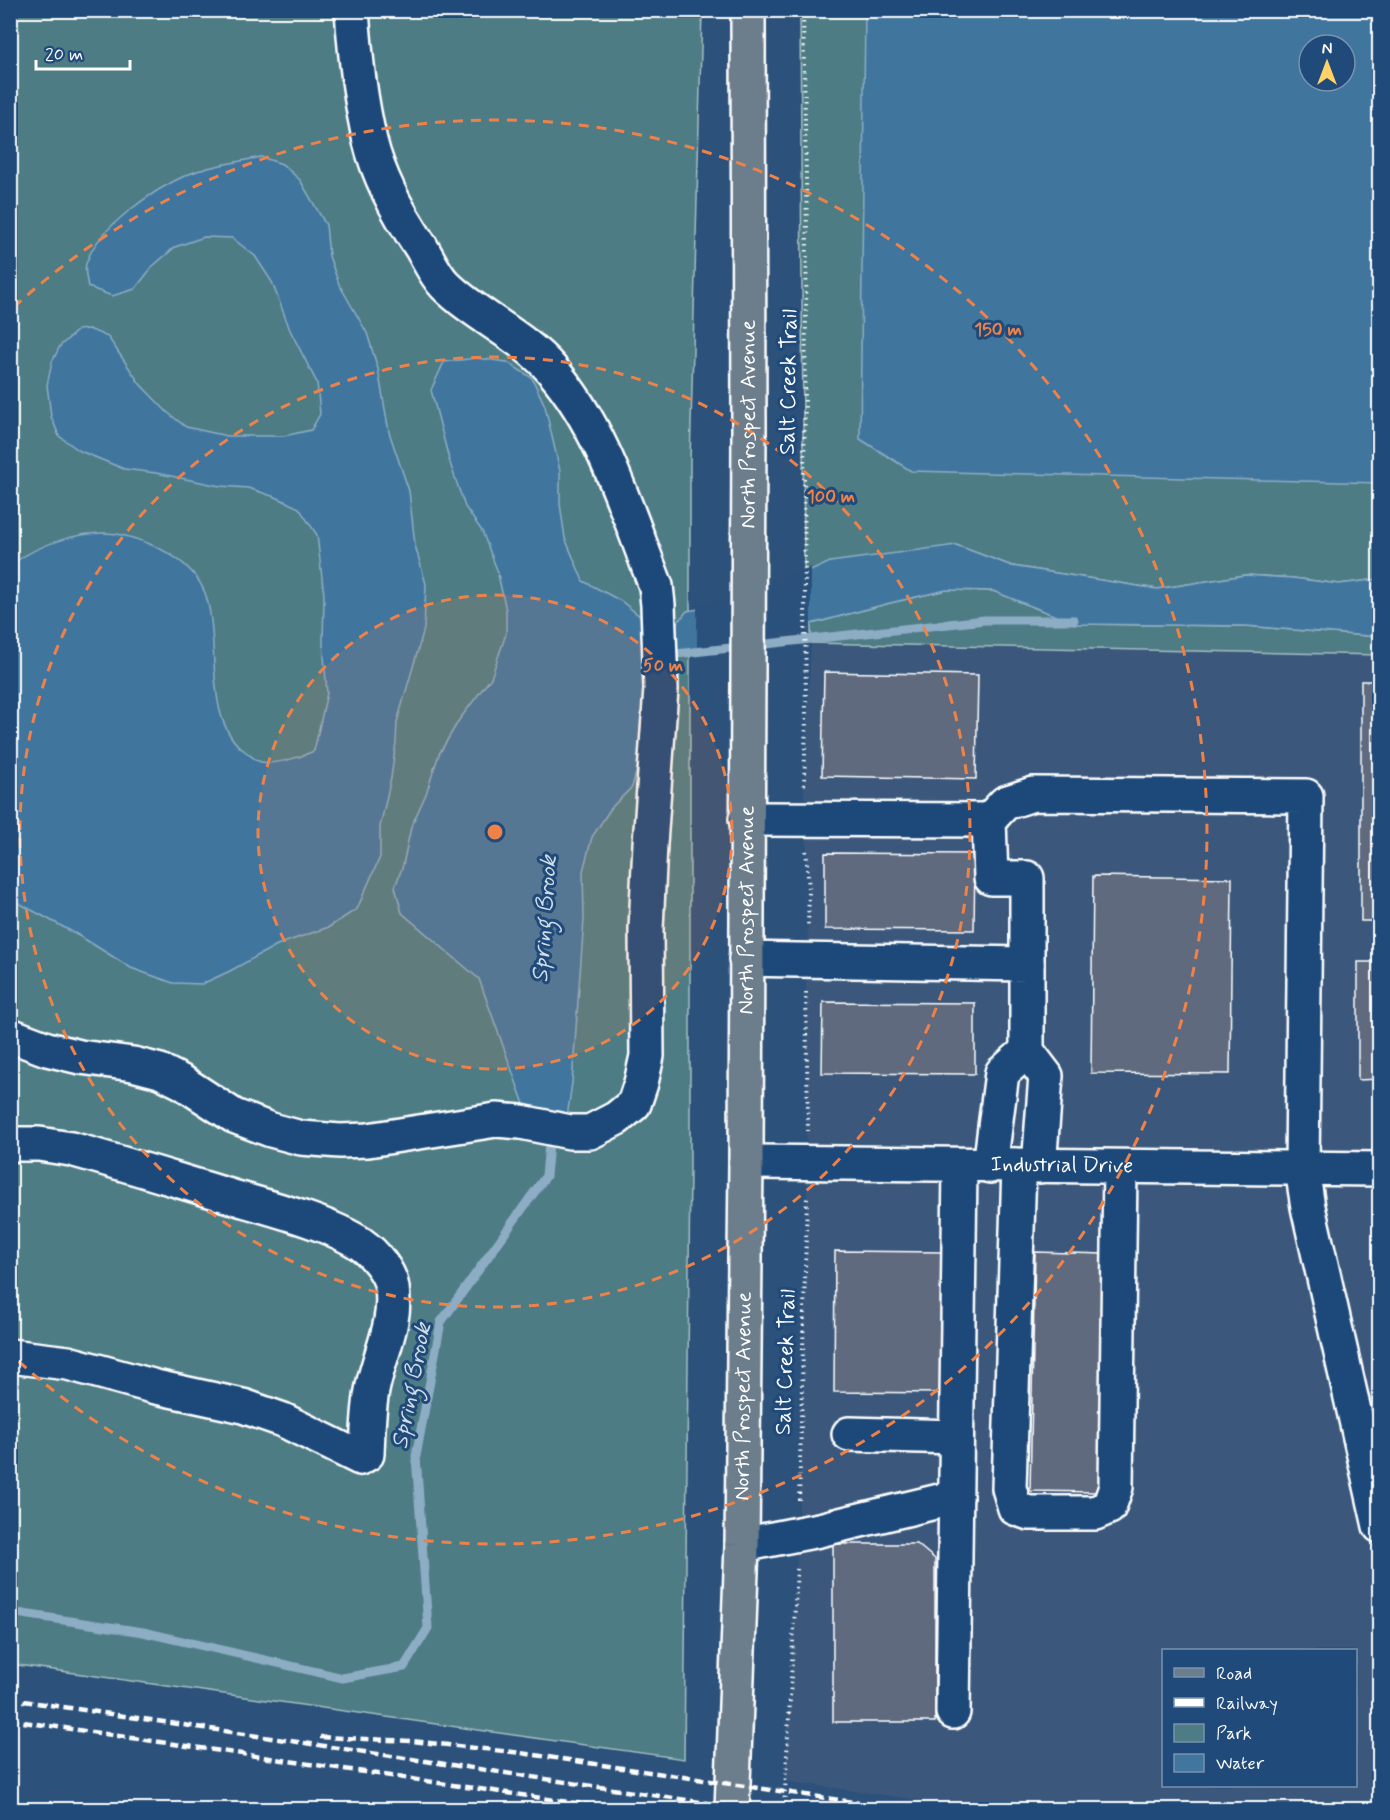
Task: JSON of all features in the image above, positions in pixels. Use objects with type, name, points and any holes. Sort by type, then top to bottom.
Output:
[{"type":"main road","name":"North Prospect Avenue","points":[[732,1809],[742,1545],[746,1162],[748,10]]},
{"type":"street","points":[[10,1035],[47,1049],[80,1057],[133,1064],[160,1071],[182,1082],[234,1116],[301,1138],[340,1141],[368,1140],[496,1120],[521,1122],[570,1132],[590,1132],[617,1118],[633,1104],[641,1083],[647,1056],[646,929],[649,855],[662,689],[656,586],[606,459],[584,415],[552,370],[530,348],[479,313],[444,284],[408,228],[383,176],[370,142],[355,49],[352,10]]},
{"type":"street","points":[[953,1712],[956,1437],[1002,1166],[1046,1076],[1027,1051],[1027,878],[991,878],[989,820],[1005,803],[1033,794],[1306,796],[1302,1169],[1308,1207],[1380,1526]]},
{"type":"street","points":[[747,819],[989,820]]},
{"type":"street","points":[[746,959],[1027,964]]},
{"type":"street","points":[[1027,1051],[1002,1073],[1002,1166],[1010,1488],[1015,1508],[1029,1513],[1095,1513],[1109,1508],[1116,1487],[1120,1167]]},
{"type":"street","points":[[10,1144],[39,1144],[71,1149],[263,1206],[344,1234],[363,1246],[380,1263],[392,1285],[393,1309],[387,1339],[373,1385],[367,1454],[360,1458],[283,1420],[243,1406],[156,1387],[68,1363],[10,1356]]},
{"type":"street","name":"Industrial Drive","points":[[746,1162],[1380,1169]]},
{"type":"street","points":[[849,1434],[956,1437]]},
{"type":"street","points":[[742,1545],[819,1530],[956,1497]]},
{"type":"path","name":"Salt Creek Trail","points":[[803,10],[807,234],[804,790]]},
{"type":"path","points":[[806,849],[810,890],[808,920]]},
{"type":"path","points":[[806,986],[808,1117]]},
{"type":"path","name":"Salt Creek Trail","points":[[799,1508],[807,1206]]},
{"type":"path","points":[[784,1809],[797,1568]]},
{"type":"shaded area","points":[[811,643],[1379,655],[1379,1809],[990,1810],[785,1781],[799,1520],[807,1206],[806,986],[809,890],[804,790]]},
{"type":"green space","points":[[11,11],[702,11],[690,462],[690,1168],[684,1759],[11,1664]]},
{"type":"green space","points":[[800,11],[1379,11],[1379,579],[1339,584],[1245,575],[1157,589],[1012,566],[956,545],[804,574]]},
{"type":"green space","points":[[946,590],[993,591],[1076,624],[1246,626],[1379,635],[1380,655],[811,643],[811,624]]},
{"type":"water","points":[[865,11],[1379,11],[1379,483],[911,471],[860,439]]},
{"type":"water","points":[[261,157],[282,164],[300,180],[326,225],[329,256],[339,284],[367,333],[378,369],[389,432],[409,491],[415,545],[426,584],[424,629],[397,722],[391,778],[380,827],[380,857],[357,909],[329,927],[277,945],[202,984],[173,983],[131,968],[78,935],[11,899],[11,565],[49,544],[94,533],[122,535],[147,543],[171,555],[191,571],[205,593],[210,612],[218,700],[223,721],[232,738],[255,759],[267,763],[295,758],[314,751],[327,693],[323,644],[324,595],[317,535],[299,508],[248,488],[220,486],[124,469],[80,451],[59,436],[51,416],[47,385],[52,362],[60,346],[78,330],[89,329],[108,337],[140,384],[167,412],[186,427],[227,436],[284,436],[311,430],[320,414],[317,383],[290,330],[272,282],[255,256],[232,238],[204,237],[175,247],[153,266],[135,289],[112,296],[88,287],[85,272],[85,266],[92,250],[114,223],[160,189],[197,171]]},
{"type":"water","points":[[476,358],[507,362],[532,378],[545,406],[560,471],[560,504],[565,538],[583,581],[621,601],[651,625],[673,628],[687,611],[746,601],[830,562],[956,545],[1012,566],[1157,589],[1245,575],[1339,584],[1379,579],[1379,635],[1246,626],[1076,624],[993,591],[946,590],[811,624],[681,651],[665,668],[632,787],[611,808],[592,837],[583,871],[584,919],[572,1083],[566,1124],[529,1118],[479,979],[402,913],[395,887],[403,865],[411,827],[426,794],[439,754],[459,720],[491,678],[506,634],[506,610],[497,570],[482,531],[465,507],[450,463],[431,390],[444,362]]},
{"type":"pier","points":[[811,567],[811,627],[697,651],[697,606],[745,598]]},
{"type":"building","points":[[824,672],[978,675],[976,779],[822,776]]},
{"type":"building","points":[[1361,681],[1380,681],[1380,921],[1361,921]]},
{"type":"building","points":[[825,853],[975,854],[974,930],[825,929]]},
{"type":"building","points":[[1093,876],[1232,878],[1230,1074],[1091,1073]]},
{"type":"building","points":[[1358,962],[1380,962],[1380,1079],[1358,1080]]},
{"type":"building","points":[[823,1002],[975,1003],[975,1074],[822,1073]]},
{"type":"building","points":[[835,1251],[943,1252],[942,1393],[834,1392]]},
{"type":"building","points":[[1035,1252],[1104,1254],[1099,1492],[1030,1491]]},
{"type":"building","points":[[1379,1296],[1380,1475],[1378,1475]]},
{"type":"building","points":[[833,1544],[917,1544],[935,1559],[935,1722],[833,1722]]},
{"type":"waterway","points":[[667,655],[985,620],[1074,620]]},
{"type":"waterway","name":"Spring Brook","points":[[10,1612],[143,1632],[343,1678],[404,1667],[428,1628],[416,1456],[441,1322],[546,1176],[550,1133]]},
{"type":"railway","points":[[10,1699],[753,1810]]},
{"type":"railway","points":[[10,1720],[623,1810]]},
{"type":"railway","points":[[320,1737],[412,1741],[521,1753],[907,1810]]}]
